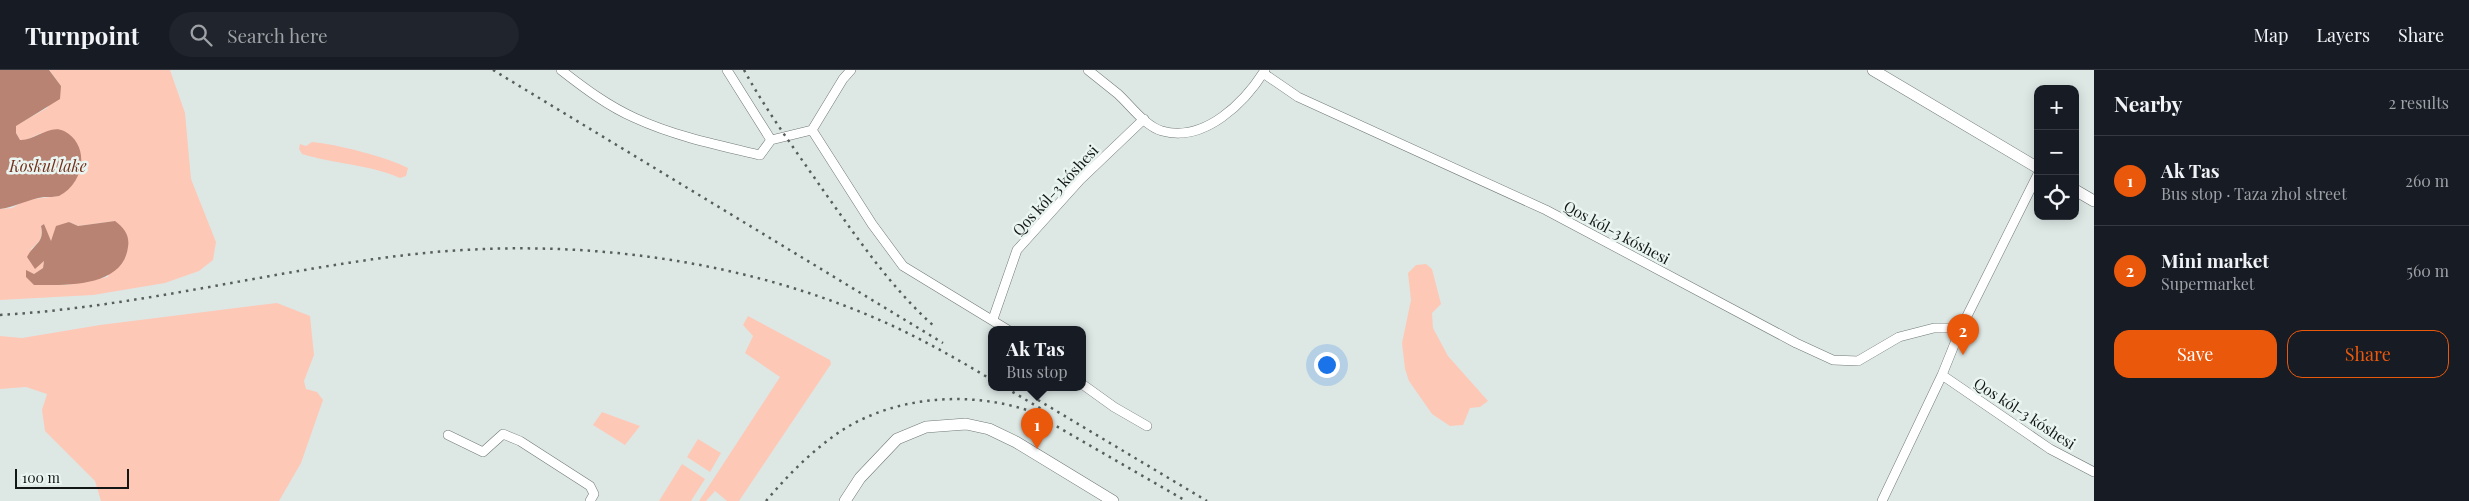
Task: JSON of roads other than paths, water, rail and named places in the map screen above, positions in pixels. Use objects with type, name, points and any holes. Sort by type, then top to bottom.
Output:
[{"type":"main road","points":[[1873,70],[2034,166]]},
{"type":"main road","points":[[2079,192],[2094,201]]},
{"type":"main road","points":[[845,501],[860,478],[897,439],[926,427],[966,424],[989,429],[1016,442],[1113,501]]},
{"type":"street","points":[[561,70],[587,91],[633,117],[658,128],[760,155],[771,140],[812,130],[843,79],[851,70]]},
{"type":"street","points":[[728,70],[771,140]]},
{"type":"street","name":"Qos kól-3 kóshesi","points":[[1088,70],[1144,119],[1162,131],[1183,132],[1206,126],[1230,112],[1257,84],[1264,72],[1298,97],[1546,210],[1789,339],[1833,360],[1858,361],[1899,337],[1934,328],[1961,328]]},
{"type":"street","name":"Qos kól-3 kóshesi","points":[[993,319],[1017,250],[1080,180],[1144,119]]},
{"type":"street","points":[[812,130],[872,224],[903,266],[1003,326]]},
{"type":"street","points":[[1882,501],[1942,375],[1961,328],[2038,175]]},
{"type":"street","name":"Qos kól-3 kóshesi","points":[[1942,375],[2050,449],[2094,472]]},
{"type":"street","points":[[1086,387],[1147,426]]},
{"type":"street","points":[[448,435],[483,452],[503,434],[520,441],[590,486],[594,494],[590,501]]},
{"type":"water","name":"Koskul lake","points":[[0,70],[49,70],[61,86],[60,99],[16,126],[16,133],[20,140],[26,140],[47,131],[58,129],[73,137],[78,145],[81,155],[79,174],[68,190],[59,196],[38,198],[0,209]]},
{"type":"water","points":[[115,221],[126,232],[128,239],[124,260],[116,270],[104,277],[76,284],[34,285],[26,277],[26,270],[34,274],[43,268],[44,261],[35,269],[27,257],[40,240],[41,226],[44,224],[51,241],[56,226],[69,222],[78,226]]},
{"type":"railway","points":[[493,70],[943,343]]},
{"type":"railway","points":[[744,70],[782,131],[862,245],[904,296],[936,328]]},
{"type":"railway","points":[[0,315],[102,305],[304,270],[406,255],[530,248],[592,251],[716,268],[777,283],[836,302],[893,326],[988,378]]},
{"type":"railway","points":[[1011,391],[1043,410]]},
{"type":"railway","points":[[766,501],[790,474],[816,450],[835,435],[857,422],[880,412],[905,405],[956,399],[1006,404],[1030,411],[1186,501]]},
{"type":"railway","points":[[1038,400],[1207,501]]},
{"type":"place","name":"Mini market","points":[[1963,355]]},
{"type":"place","name":"Ak Tas","points":[[1037,449]]}]
